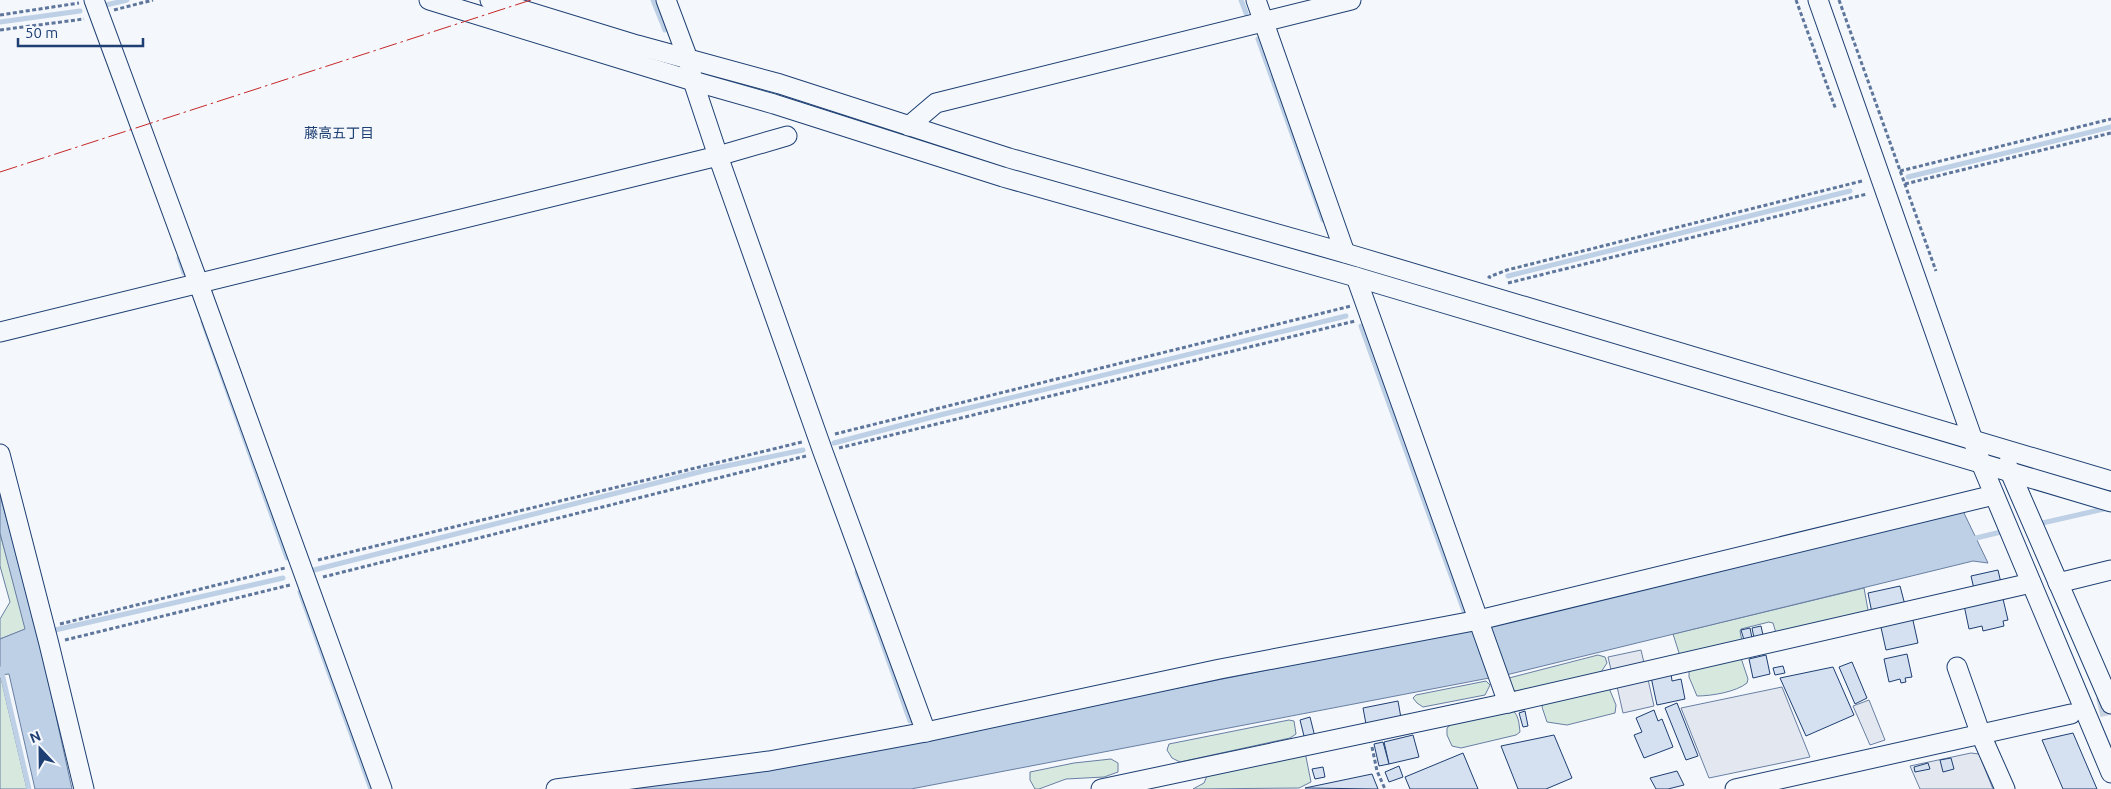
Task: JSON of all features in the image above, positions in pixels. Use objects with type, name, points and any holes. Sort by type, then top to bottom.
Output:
[{"type":"street","points":[[430,0],[774,104],[1003,177],[1356,277],[1981,463],[2013,479],[2077,492],[2111,502]]},
{"type":"street","points":[[490,0],[688,59],[780,84],[1009,158],[1345,253],[2111,481]]},
{"type":"street","points":[[666,0],[688,59],[693,81],[718,156],[926,732]]},
{"type":"street","points":[[1256,0],[1345,253]]},
{"type":"street","points":[[909,126],[936,103],[1351,0]]},
{"type":"street","points":[[1818,0],[1981,463],[2111,773]]},
{"type":"street","points":[[96,8],[198,282],[382,789]]},
{"type":"street","points":[[0,332],[718,156],[787,136]]},
{"type":"street","points":[[1356,277],[1508,703]]},
{"type":"street","points":[[2000,448],[2111,704]]},
{"type":"street","points":[[0,454],[84,789]]},
{"type":"street","points":[[556,789],[769,761],[926,732],[1220,669],[1479,620],[1994,495]]},
{"type":"street","points":[[2058,583],[2111,570]]},
{"type":"street","points":[[1101,789],[1508,703],[2031,583]]},
{"type":"street","points":[[1957,668],[2005,789]]},
{"type":"street","points":[[1735,789],[2071,714]]},
{"type":"path","points":[[0,15],[96,8],[153,0]]},
{"type":"path","points":[[1839,0],[1936,271]]},
{"type":"path","points":[[0,30],[96,8]]},
{"type":"path","points":[[1900,171],[2111,119]]},
{"type":"path","points":[[1905,184],[2111,133]]},
{"type":"path","points":[[1496,280],[1488,277],[1507,270],[1862,182]]},
{"type":"path","points":[[1504,284],[1867,194]]},
{"type":"path","points":[[47,636],[1368,310]]},
{"type":"path","points":[[47,636],[1368,310]]},
{"type":"path","points":[[1368,732],[1377,771],[1386,789]]},
{"type":"shaded area","points":[[0,533],[26,629],[0,639],[0,619],[10,602],[0,566]]},
{"type":"shaded area","points":[[1864,588],[1868,610],[1863,615],[1776,633],[1773,623],[1769,622],[1741,629],[1742,641],[1680,656],[1673,634]]},
{"type":"shaded area","points":[[1641,650],[1645,667],[1612,674],[1608,657]]},
{"type":"shaded area","points":[[1598,655],[1605,657],[1607,663],[1601,672],[1521,694],[1512,689],[1509,678]]},
{"type":"shaded area","points":[[1741,658],[1748,679],[1747,683],[1737,689],[1723,693],[1697,696],[1689,677],[1689,670]]},
{"type":"shaded area","points":[[1647,675],[1654,706],[1623,713],[1616,682]]},
{"type":"shaded area","points":[[1,678],[27,789],[0,789]]},
{"type":"shaded area","points":[[1486,681],[1490,685],[1485,695],[1423,707],[1413,698],[1416,695]]},
{"type":"shaded area","points":[[1782,687],[1810,757],[1709,778],[1681,708]]},
{"type":"shaded area","points":[[1609,688],[1616,705],[1615,713],[1567,725],[1547,722],[1542,707],[1544,702]]},
{"type":"shaded area","points":[[1869,700],[1885,740],[1870,745],[1853,706]]},
{"type":"shaded area","points":[[1512,710],[1516,714],[1519,723],[1520,732],[1516,735],[1461,748],[1452,746],[1447,735],[1447,728],[1457,719]]},
{"type":"shaded area","points":[[1289,720],[1294,721],[1296,734],[1290,738],[1180,762],[1172,758],[1167,750],[1169,744]]},
{"type":"shaded area","points":[[1305,752],[1311,782],[1299,788],[1193,789],[1204,783],[1209,771]]},
{"type":"shaded area","points":[[1971,753],[1979,754],[1993,789],[1920,789],[1910,766]]},
{"type":"shaded area","points":[[1111,759],[1118,763],[1118,772],[1104,777],[1066,779],[1039,789],[1035,789],[1030,780],[1030,772],[1074,763]]},
{"type":"water","points":[[0,495],[36,625],[72,789],[35,789],[9,674],[0,675],[0,639],[25,629],[0,533]]},
{"type":"water","points":[[1963,511],[1988,563],[1973,561],[1510,674],[911,789],[610,789],[918,740],[1487,626]]},
{"type":"building","points":[[1998,570],[2001,583],[1974,589],[1971,576]]},
{"type":"building","points":[[1900,586],[1905,605],[1872,613],[1868,593]]},
{"type":"building","points":[[1990,599],[1990,602],[2003,599],[2008,620],[2003,621],[2004,626],[1983,631],[1982,626],[1969,629],[1964,605]]},
{"type":"building","points":[[1912,616],[1918,643],[1886,650],[1880,623]]},
{"type":"building","points":[[1761,626],[1763,635],[1754,638],[1752,628]]},
{"type":"building","points":[[1750,628],[1752,638],[1744,640],[1741,630]]},
{"type":"building","points":[[1907,654],[1912,677],[1905,678],[1906,682],[1901,683],[1900,679],[1889,682],[1884,659]]},
{"type":"building","points":[[1766,655],[1770,674],[1753,678],[1749,659]]},
{"type":"building","points":[[1852,662],[1867,698],[1855,704],[1839,667]]},
{"type":"building","points":[[1783,666],[1785,673],[1775,675],[1773,668]]},
{"type":"building","points":[[1833,667],[1854,715],[1806,736],[1780,678]]},
{"type":"building","points":[[1671,673],[1672,681],[1681,679],[1685,699],[1657,705],[1651,677]]},
{"type":"building","points":[[1398,701],[1401,718],[1366,724],[1363,708]]},
{"type":"building","points":[[1677,703],[1698,756],[1686,760],[1665,708]]},
{"type":"building","points":[[1654,710],[1658,721],[1662,719],[1673,747],[1644,758],[1634,735],[1642,732],[1636,718]]},
{"type":"building","points":[[1525,711],[1528,726],[1523,727],[1519,713]]},
{"type":"building","points":[[1310,717],[1315,737],[1305,740],[1300,720]]},
{"type":"building","points":[[2073,733],[2097,789],[2063,789],[2042,740]]},
{"type":"building","points":[[1413,735],[1419,757],[1389,764],[1384,742]]},
{"type":"building","points":[[1554,735],[1572,778],[1546,789],[1518,789],[1501,746]]},
{"type":"building","points":[[1383,742],[1389,764],[1379,766],[1374,744]]},
{"type":"building","points":[[1463,753],[1478,789],[1410,789],[1405,777]]},
{"type":"building","points":[[1951,758],[1954,769],[1943,772],[1940,760]]},
{"type":"building","points":[[1928,763],[1930,769],[1915,772],[1914,767]]},
{"type":"building","points":[[1399,766],[1403,777],[1389,782],[1385,772]]},
{"type":"building","points":[[1323,767],[1325,777],[1315,779],[1312,769]]},
{"type":"building","points":[[1677,771],[1684,785],[1668,789],[1656,789],[1650,778]]},
{"type":"building","points":[[1372,774],[1378,789],[1305,788]]},
{"type":"waterway","points":[[106,5],[127,0]]},
{"type":"waterway","points":[[653,0],[665,30]]},
{"type":"waterway","points":[[1241,0],[1246,13]]},
{"type":"waterway","points":[[0,22],[80,11]]},
{"type":"waterway","points":[[1258,39],[1323,220]]},
{"type":"waterway","points":[[1908,177],[2111,127]]},
{"type":"waterway","points":[[1508,276],[1850,191]]},
{"type":"waterway","points":[[179,258],[184,273]]},
{"type":"waterway","points":[[834,443],[940,415],[1346,316]]},
{"type":"waterway","points":[[203,322],[287,558]]},
{"type":"waterway","points":[[1361,326],[1465,614]]},
{"type":"waterway","points":[[314,570],[707,470],[803,450]]},
{"type":"waterway","points":[[2038,524],[2108,508]]},
{"type":"waterway","points":[[1972,539],[2005,531]]},
{"type":"waterway","points":[[857,572],[910,721]]},
{"type":"waterway","points":[[55,630],[283,578]]},
{"type":"waterway","points":[[300,592],[371,789]]},
{"type":"waterway","points":[[1,669],[29,789]]},
{"type":"tunnel","points":[[2071,714],[2111,705]]},
{"type":"power","points":[[0,172],[531,0]]},
{"type":"district","name":"藤高五丁目","points":[[339,133]]}]
